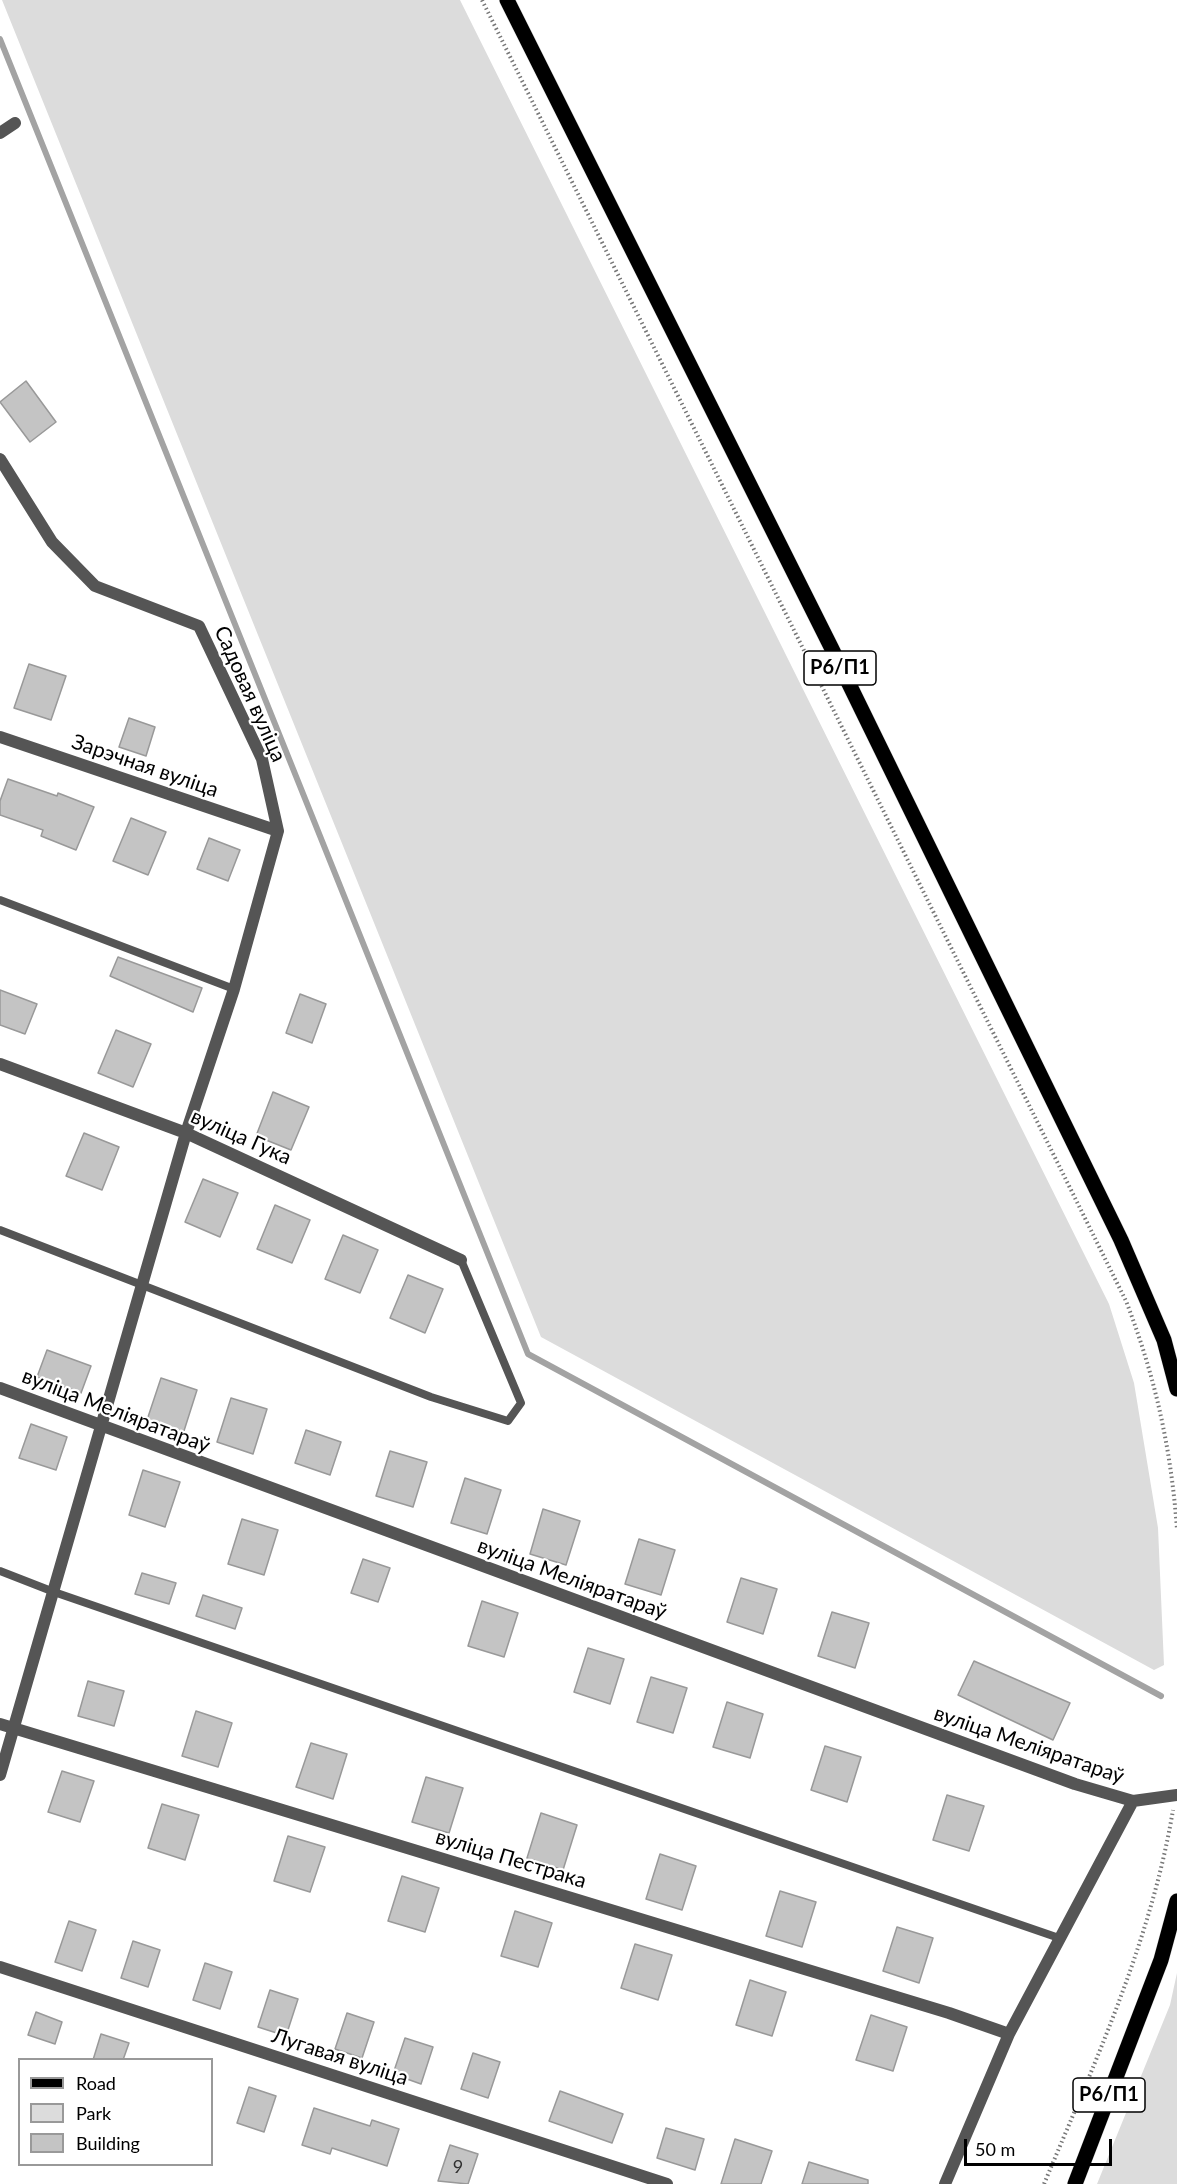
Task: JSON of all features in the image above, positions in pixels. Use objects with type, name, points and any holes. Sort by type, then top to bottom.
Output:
[{"type":"main road","name":"Р6/П1","points":[[507,0],[831,647],[1121,1240],[1164,1340],[1177,1389]]},
{"type":"main road","name":"Р6/П1","points":[[1075,2184],[1161,1960],[1177,1901]]},
{"type":"street","points":[[0,133],[15,123]]},
{"type":"street","name":"Садовая вуліца","points":[[0,459],[52,542],[95,586],[199,626],[262,759],[278,831]]},
{"type":"street","name":"Зарэчная вуліца","points":[[0,737],[278,831]]},
{"type":"street","points":[[0,1775],[186,1133],[234,989],[278,831]]},
{"type":"street","name":"вуліца Гука","points":[[0,1064],[186,1133],[461,1260]]},
{"type":"street","name":"вуліца Меліяратараў","points":[[0,1388],[100,1427],[1075,1784],[1133,1801]]},
{"type":"street","name":"вуліца Пестрака","points":[[0,1724],[949,2013],[1009,2034]]},
{"type":"street","points":[[945,2184],[1009,2034],[1133,1801],[1176,1796]]},
{"type":"street","name":"Лугавая вуліца","points":[[0,1967],[668,2184]]},
{"type":"lane","points":[[0,900],[234,989]]},
{"type":"lane","points":[[0,1230],[430,1397],[508,1421],[521,1403],[461,1260]]},
{"type":"lane","points":[[0,1570],[54,1592],[1059,1938]]},
{"type":"path","points":[[482,0],[1126,1301],[1147,1355],[1163,1420],[1177,1529]]},
{"type":"path","points":[[1044,2184],[1122,1998],[1163,1866],[1176,1796]]},
{"type":"green space","points":[[2,0],[460,0],[1109,1304],[1134,1383],[1158,1528],[1164,1665],[1154,1670],[541,1337]]},
{"type":"green space","points":[[1177,1973],[1177,2184],[1097,2184],[1170,2005]]},
{"type":"building","points":[[26,381],[56,422],[30,442],[0,402]]},
{"type":"building","points":[[29,664],[66,676],[51,720],[14,708]]},
{"type":"building","points":[[129,718],[155,727],[146,756],[119,747]]},
{"type":"building","points":[[8,779],[57,796],[58,793],[94,807],[76,850],[41,836],[43,830],[0,815],[0,801]]},
{"type":"building","points":[[131,818],[166,832],[148,875],[113,861]]},
{"type":"building","points":[[209,838],[240,850],[228,881],[197,869]]},
{"type":"building","points":[[118,957],[202,988],[193,1012],[110,976]]},
{"type":"building","points":[[0,990],[37,1004],[25,1034],[0,1025]]},
{"type":"building","points":[[300,994],[326,1004],[312,1043],[286,1033]]},
{"type":"building","points":[[116,1030],[151,1044],[133,1087],[98,1073]]},
{"type":"building","points":[[273,1092],[309,1107],[291,1150],[256,1136]]},
{"type":"building","points":[[84,1133],[119,1147],[102,1190],[66,1176]]},
{"type":"building","points":[[203,1179],[238,1193],[220,1237],[185,1222]]},
{"type":"building","points":[[275,1205],[310,1220],[292,1263],[257,1249]]},
{"type":"building","points":[[343,1235],[378,1250],[360,1293],[325,1279]]},
{"type":"building","points":[[408,1275],[443,1289],[425,1333],[390,1318]]},
{"type":"building","points":[[47,1350],[91,1366],[81,1393],[37,1377]]},
{"type":"building","points":[[161,1378],[197,1390],[183,1434],[146,1423]]},
{"type":"building","points":[[231,1398],[267,1409],[253,1454],[217,1442]]},
{"type":"building","points":[[31,1424],[67,1437],[56,1470],[19,1458]]},
{"type":"building","points":[[306,1430],[341,1442],[330,1475],[295,1463]]},
{"type":"building","points":[[390,1451],[427,1462],[413,1507],[376,1496]]},
{"type":"building","points":[[143,1470],[180,1482],[165,1527],[129,1515]]},
{"type":"building","points":[[465,1478],[501,1490],[487,1534],[451,1523]]},
{"type":"building","points":[[543,1509],[580,1521],[566,1565],[530,1554]]},
{"type":"building","points":[[242,1519],[278,1530],[264,1575],[228,1564]]},
{"type":"building","points":[[639,1539],[675,1550],[661,1595],[625,1584]]},
{"type":"building","points":[[363,1559],[390,1568],[378,1602],[351,1593]]},
{"type":"building","points":[[142,1573],[176,1583],[169,1604],[135,1594]]},
{"type":"building","points":[[741,1578],[777,1589],[763,1634],[727,1622]]},
{"type":"building","points":[[203,1595],[242,1608],[235,1629],[196,1616]]},
{"type":"building","points":[[482,1601],[518,1613],[504,1657],[468,1646]]},
{"type":"building","points":[[832,1612],[869,1623],[855,1668],[818,1656]]},
{"type":"building","points":[[588,1648],[624,1659],[610,1704],[574,1692]]},
{"type":"building","points":[[974,1661],[1070,1703],[1053,1740],[958,1695]]},
{"type":"building","points":[[651,1677],[687,1688],[673,1733],[637,1722]]},
{"type":"building","points":[[88,1681],[124,1691],[114,1726],[78,1716]]},
{"type":"building","points":[[727,1702],[763,1714],[750,1758],[713,1747]]},
{"type":"building","points":[[196,1711],[232,1723],[218,1767],[182,1756]]},
{"type":"building","points":[[311,1743],[347,1754],[333,1799],[296,1787]]},
{"type":"building","points":[[825,1746],[861,1757],[847,1802],[811,1790]]},
{"type":"building","points":[[62,1771],[94,1781],[80,1822],[48,1812]]},
{"type":"building","points":[[426,1777],[463,1788],[449,1833],[412,1822]]},
{"type":"building","points":[[947,1795],[984,1806],[969,1851],[933,1840]]},
{"type":"building","points":[[162,1804],[199,1815],[185,1860],[148,1848]]},
{"type":"building","points":[[541,1813],[577,1825],[563,1870],[527,1858]]},
{"type":"building","points":[[288,1836],[325,1847],[310,1892],[274,1881]]},
{"type":"building","points":[[660,1854],[696,1866],[682,1910],[646,1899]]},
{"type":"building","points":[[402,1876],[439,1888],[425,1932],[388,1921]]},
{"type":"building","points":[[780,1891],[816,1902],[802,1947],[766,1936]]},
{"type":"building","points":[[515,1911],[552,1923],[538,1967],[501,1956]]},
{"type":"building","points":[[69,1921],[96,1930],[82,1971],[55,1962]]},
{"type":"building","points":[[897,1927],[933,1938],[919,1983],[883,1971]]},
{"type":"building","points":[[133,1941],[160,1950],[148,1987],[121,1978]]},
{"type":"building","points":[[635,1944],[672,1955],[658,2000],[621,1988]]},
{"type":"building","points":[[205,1963],[232,1972],[220,2009],[193,2000]]},
{"type":"building","points":[[750,1980],[786,1992],[772,2036],[736,2025]]},
{"type":"building","points":[[270,1990],[298,1999],[286,2036],[258,2027]]},
{"type":"building","points":[[36,2012],[62,2022],[55,2044],[28,2035]]},
{"type":"building","points":[[347,2013],[374,2022],[362,2058],[335,2049]]},
{"type":"building","points":[[871,2015],[907,2027],[893,2071],[856,2060]]},
{"type":"building","points":[[101,2034],[129,2043],[124,2058],[94,2058]]},
{"type":"building","points":[[405,2038],[433,2047],[421,2084],[393,2074]]},
{"type":"building","points":[[473,2053],[500,2062],[488,2098],[461,2089]]},
{"type":"building","points":[[249,2087],[276,2096],[264,2132],[237,2123]]},
{"type":"building","points":[[560,2091],[623,2114],[612,2143],[549,2121]]},
{"type":"building","points":[[314,2108],[370,2126],[372,2120],[399,2129],[387,2166],[332,2148],[330,2154],[302,2145]]},
{"type":"building","points":[[666,2128],[704,2139],[695,2170],[657,2158]]},
{"type":"building","points":[[735,2139],[772,2151],[761,2184],[721,2184]]},
{"type":"building","points":[[450,2145],[478,2154],[468,2184],[438,2181]]},
{"type":"building","points":[[809,2162],[868,2180],[868,2184],[802,2184]]},
{"type":"waterway","points":[[0,39],[528,1354],[1161,1696]]}]
